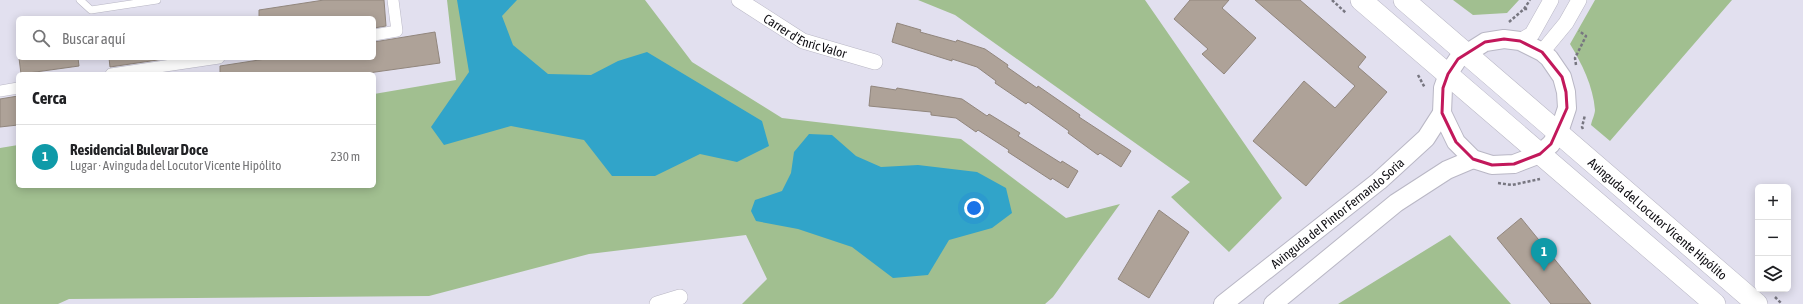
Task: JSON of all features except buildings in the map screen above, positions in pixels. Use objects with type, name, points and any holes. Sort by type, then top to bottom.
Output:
[{"type":"main road","points":[[1361,0],[1715,304]]},
{"type":"main road","name":"Avinguda del Locutor Vicente Hipólito","points":[[1404,0],[1757,304]]},
{"type":"street","points":[[376,35],[397,31],[392,0]]},
{"type":"street","name":"Carrer d'Enric Valor","points":[[739,0],[803,41],[875,62]]},
{"type":"street","points":[[1542,52],[1566,23],[1579,0]]},
{"type":"street","points":[[1520,41],[1532,34],[1548,6]]},
{"type":"street","points":[[1504,38],[1520,41],[1542,52],[1549,58],[1562,77],[1566,92],[1567,108],[1559,132],[1551,144],[1540,154],[1514,164],[1492,164],[1474,159],[1456,142],[1442,113],[1443,88],[1448,74],[1458,59],[1466,53],[1485,42],[1504,38]]},
{"type":"street","points":[[124,72],[206,60]]},
{"type":"street","points":[[0,91],[16,88]]},
{"type":"street","name":"Avinguda del Pintor Fernando Soria","points":[[1223,304],[1379,181],[1426,138],[1442,113]]},
{"type":"street","points":[[1273,304],[1396,203],[1447,170],[1474,159]]},
{"type":"street","points":[[657,304],[680,297]]},
{"type":"lane","points":[[80,0],[91,10],[157,0]]},
{"type":"path","points":[[1504,27],[1524,9],[1530,0]]},
{"type":"path","points":[[1524,9],[1548,6]]},
{"type":"path","points":[[1566,23],[1586,36],[1575,58],[1576,71]]},
{"type":"path","points":[[1585,111],[1582,128],[1586,132]]},
{"type":"highlighted area","points":[[1504,39],[1520,41],[1542,52],[1562,77],[1566,92],[1567,108],[1551,144],[1540,154],[1514,164],[1492,165],[1473,159],[1456,142],[1442,113],[1443,88],[1448,74],[1458,59],[1485,42]]},
{"type":"green space","points":[[447,0],[645,0],[692,62],[782,118],[961,139],[1066,218],[1120,204],[1053,297],[1045,304],[742,304],[767,279],[746,235],[589,254],[429,296],[69,299],[58,304],[0,304],[0,148],[16,145],[16,188],[376,188],[376,94],[456,80]]},
{"type":"green space","points":[[918,0],[1145,0],[1282,198],[1229,252],[1171,197],[1190,182],[955,15]]},
{"type":"green space","points":[[1453,0],[1519,0],[1507,13],[1473,15]]},
{"type":"green space","points":[[1595,0],[1732,0],[1610,141],[1591,125],[1595,113],[1592,92],[1583,67],[1570,44]]},
{"type":"green space","points":[[1450,235],[1511,304],[1338,304]]},
{"type":"water","points":[[457,0],[517,0],[502,16],[513,45],[548,74],[591,75],[618,61],[647,52],[762,121],[769,146],[737,162],[700,154],[655,176],[612,176],[584,140],[511,126],[444,145],[431,127],[469,72]]},
{"type":"water","points":[[809,134],[832,135],[856,156],[881,167],[918,165],[977,172],[1006,188],[1012,213],[992,228],[949,240],[928,275],[893,278],[852,247],[798,229],[756,221],[751,211],[755,200],[782,191],[791,173],[794,152]]},
{"type":"place","name":"Residencial Bulevar Doce","points":[[1544,271]]}]
